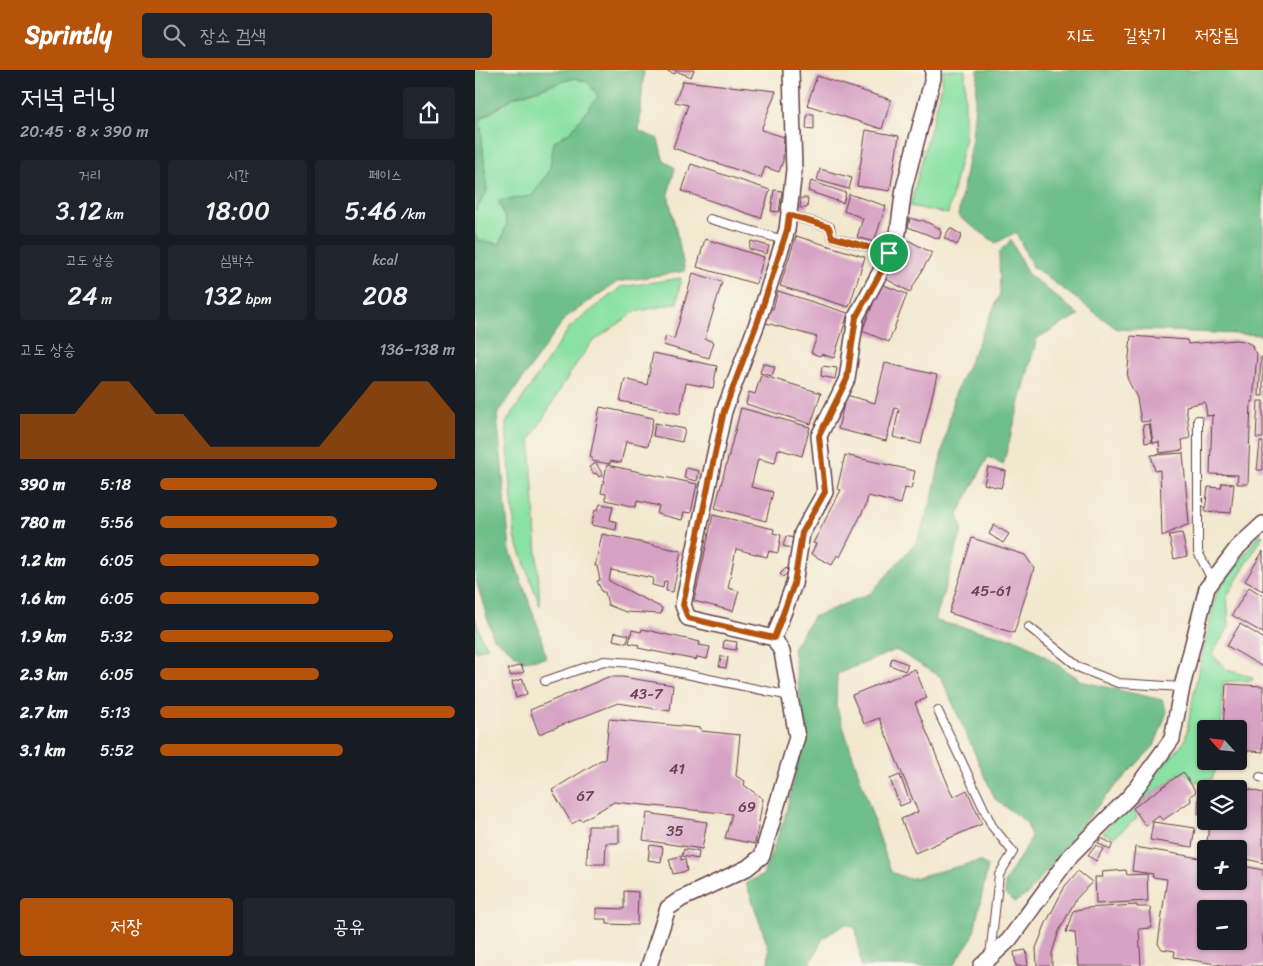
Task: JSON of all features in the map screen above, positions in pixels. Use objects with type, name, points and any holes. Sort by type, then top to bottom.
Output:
[{"type":"street","points":[[649,966],[668,908],[681,899],[747,868],[761,856],[797,737],[782,652],[774,638],[688,618],[683,605],[724,411],[758,321],[789,215],[794,170],[791,70]]},
{"type":"street","points":[[774,638],[794,584],[802,533],[825,492],[819,436],[847,379],[856,317],[883,268],[898,233],[903,188],[933,78],[933,70]]},
{"type":"street","points":[[985,962],[1009,940],[1071,855],[1131,795],[1172,740],[1182,686],[1207,588],[1238,547],[1263,524]]},
{"type":"lane","points":[[789,215],[829,227],[832,237],[889,253]]},
{"type":"lane","points":[[710,219],[783,240]]},
{"type":"lane","points":[[1198,420],[1198,552],[1212,580]]},
{"type":"lane","points":[[1029,626],[1081,668],[1118,683],[1182,686]]},
{"type":"lane","points":[[545,681],[604,661],[619,661],[790,696]]},
{"type":"lane","points":[[938,711],[991,826],[1013,852],[999,875],[985,962]]},
{"type":"green space","points":[[475,70],[644,70],[639,131],[658,139],[663,159],[675,168],[668,194],[685,271],[617,282],[565,318],[497,415],[510,550],[539,629],[546,658],[523,661],[493,637],[475,577],[475,234],[478,240],[500,244],[507,223],[499,201],[532,196],[549,172],[554,142],[571,131],[598,96],[588,82],[574,78],[514,97],[480,119],[487,191],[475,211]]},
{"type":"green space","points":[[943,70],[965,70],[965,137],[948,214],[910,206],[941,89]]},
{"type":"green space","points":[[978,70],[1263,70],[1263,335],[1117,329],[1032,266],[1016,232],[996,243],[958,216],[972,138]]},
{"type":"green space","points":[[574,78],[588,82],[599,96],[571,131],[554,142],[549,172],[532,196],[499,201],[507,223],[500,244],[477,240],[475,234],[475,211],[487,191],[480,120],[514,97]]},
{"type":"green space","points":[[1011,240],[1027,273],[1079,315],[1037,338],[1003,465],[988,457],[958,514],[962,530],[935,621],[1020,640],[1084,682],[1162,700],[1167,712],[1154,746],[1105,797],[1027,895],[1015,902],[1005,894],[1005,882],[1031,839],[1027,823],[995,799],[941,677],[896,650],[837,674],[836,705],[891,872],[909,879],[980,861],[988,866],[973,936],[953,966],[861,966],[856,928],[846,924],[823,938],[809,966],[768,966],[769,949],[746,883],[763,875],[784,820],[805,732],[793,648],[813,617],[871,593],[917,541],[931,502],[955,394],[1000,294],[999,252]]},
{"type":"green space","points":[[681,278],[677,303],[635,312],[591,343],[570,373],[530,440],[540,606],[515,537],[506,423],[569,328],[621,287]]},
{"type":"green space","points":[[1260,534],[1263,536],[1227,596],[1229,627],[1212,654],[1227,670],[1252,677],[1253,680],[1223,682],[1221,720],[1197,720],[1197,770],[1216,770],[1212,779],[1197,780],[1195,782],[1183,771],[1133,808],[1137,818],[1114,837],[1103,833],[1185,741],[1197,677],[1217,591]]},
{"type":"green space","points":[[475,618],[482,639],[488,647],[475,651]]},
{"type":"building","points":[[664,70],[694,70],[691,77],[676,71],[675,74]]},
{"type":"building","points":[[817,76],[891,100],[882,129],[807,105]]},
{"type":"building","points":[[683,81],[776,91],[761,130],[784,137],[783,161],[779,172],[765,167],[761,178],[673,148],[688,105],[675,102]]},
{"type":"building","points":[[807,114],[814,114],[814,130],[806,129]]},
{"type":"building","points":[[866,130],[899,136],[890,191],[857,186]]},
{"type":"building","points":[[691,164],[770,190],[761,218],[682,191]]},
{"type":"building","points":[[820,169],[852,178],[849,189],[817,180]]},
{"type":"building","points":[[811,181],[846,193],[843,203],[808,191]]},
{"type":"building","points":[[774,190],[782,191],[779,212],[771,211]]},
{"type":"building","points":[[849,194],[886,206],[874,242],[857,237],[863,218],[844,211]]},
{"type":"building","points":[[801,198],[808,198],[807,208],[800,208]]},
{"type":"building","points":[[910,218],[922,220],[939,228],[941,233],[939,239],[908,227]]},
{"type":"building","points":[[950,228],[962,235],[957,245],[944,238]]},
{"type":"building","points":[[796,236],[865,257],[849,307],[780,286]]},
{"type":"building","points":[[705,239],[764,257],[756,284],[697,267]]},
{"type":"building","points":[[908,240],[932,253],[910,292],[886,279]]},
{"type":"building","points":[[751,241],[769,246],[767,254],[749,249]]},
{"type":"building","points":[[693,273],[722,282],[705,339],[714,342],[709,358],[663,345],[666,336],[674,339]]},
{"type":"building","points":[[881,284],[907,294],[889,342],[862,331]]},
{"type":"building","points":[[778,291],[848,313],[834,358],[811,353],[817,337],[766,323],[770,309],[773,309]]},
{"type":"building","points":[[1131,336],[1187,340],[1188,344],[1236,340],[1252,345],[1253,350],[1257,353],[1253,402],[1251,402],[1248,484],[1237,484],[1238,475],[1210,474],[1212,416],[1214,415],[1207,416],[1205,402],[1186,406],[1190,438],[1182,440],[1183,450],[1160,453],[1159,442],[1153,443],[1150,421],[1141,422],[1137,398],[1127,378]]},
{"type":"building","points":[[653,353],[717,366],[713,388],[686,383],[680,414],[620,401],[625,379],[647,385]]},
{"type":"building","points":[[1261,357],[1263,357],[1263,396],[1259,396]]},
{"type":"building","points":[[763,363],[775,367],[772,376],[760,373]]},
{"type":"building","points":[[885,363],[937,375],[921,444],[893,437],[899,409],[895,408],[886,441],[838,429],[846,395],[875,403]]},
{"type":"building","points":[[822,366],[837,368],[835,379],[821,376]]},
{"type":"building","points":[[761,375],[821,393],[811,424],[746,404],[749,392],[755,394]]},
{"type":"building","points":[[1258,401],[1263,401],[1263,438],[1256,438]]},
{"type":"building","points":[[600,407],[653,418],[648,446],[626,441],[621,463],[610,461],[610,464],[592,461],[592,457],[590,457]]},
{"type":"building","points":[[741,408],[810,427],[802,456],[778,449],[775,463],[758,459],[751,487],[773,492],[766,521],[715,508]]},
{"type":"building","points":[[655,423],[685,429],[682,442],[653,436]]},
{"type":"building","points":[[1149,424],[1152,442],[1145,443],[1143,425]]},
{"type":"building","points":[[1260,442],[1263,442],[1263,470],[1257,470]]},
{"type":"building","points":[[1183,453],[1189,524],[1162,536],[1160,470],[1155,471],[1151,455]]},
{"type":"building","points":[[845,455],[915,471],[911,489],[905,488],[901,504],[868,496],[866,505],[840,557],[837,555],[832,565],[811,554],[816,544],[813,543],[841,490],[837,489]]},
{"type":"building","points":[[596,463],[603,475],[599,477],[589,467]]},
{"type":"building","points":[[607,465],[697,484],[691,513],[684,512],[682,520],[657,514],[659,506],[637,501],[636,507],[606,500],[606,494],[601,493]]},
{"type":"building","points":[[988,467],[1006,471],[1001,488],[984,484]]},
{"type":"building","points":[[686,468],[699,471],[697,481],[684,478]]},
{"type":"building","points":[[1222,483],[1234,484],[1231,513],[1205,511],[1208,487],[1221,488]]},
{"type":"building","points":[[600,504],[613,506],[610,520],[617,522],[616,530],[591,525],[595,510],[598,510]]},
{"type":"building","points":[[713,515],[774,529],[773,533],[781,535],[778,553],[769,551],[767,557],[736,549],[728,588],[739,591],[733,611],[694,601]]},
{"type":"building","points":[[994,525],[1009,534],[1003,543],[989,534]]},
{"type":"building","points":[[1182,533],[1187,556],[1174,559],[1169,535]]},
{"type":"building","points":[[602,534],[681,551],[673,592],[666,591],[667,581],[664,581],[663,588],[652,585],[653,578],[611,570],[609,581],[662,608],[661,614],[626,612],[608,605],[605,592],[602,592],[597,581],[600,580],[597,566],[595,566]]},
{"type":"building","points":[[786,536],[793,538],[791,548],[783,546]]},
{"type":"building","points":[[972,538],[1025,555],[1034,568],[1014,633],[949,613]]},
{"type":"building","points":[[1263,551],[1263,591],[1245,581]]},
{"type":"building","points":[[786,568],[789,571],[783,577],[780,574]]},
{"type":"building","points":[[1249,587],[1263,596],[1263,633],[1232,615]]},
{"type":"building","points":[[1240,624],[1263,638],[1263,667],[1227,646]]},
{"type":"building","points":[[642,629],[700,642],[699,645],[710,647],[707,659],[697,657],[696,660],[638,648],[639,645],[629,643],[632,630],[641,632]]},
{"type":"building","points":[[615,632],[629,635],[627,643],[613,640]]},
{"type":"building","points":[[724,640],[737,642],[736,650],[723,648]]},
{"type":"building","points":[[721,656],[728,657],[726,668],[719,667]]},
{"type":"building","points":[[892,658],[908,664],[905,671],[890,665]]},
{"type":"building","points":[[521,665],[524,672],[511,676],[508,669]]},
{"type":"building","points":[[915,669],[927,698],[915,703],[953,797],[967,790],[982,824],[915,853],[901,819],[918,812],[879,718],[864,724],[852,695]]},
{"type":"building","points":[[608,677],[622,677],[673,685],[670,711],[618,703],[539,734],[530,710]]},
{"type":"building","points":[[523,679],[527,694],[516,698],[512,682]]},
{"type":"building","points":[[1226,684],[1263,686],[1263,752],[1247,751],[1247,720],[1224,720]]},
{"type":"building","points":[[609,719],[701,728],[701,731],[740,735],[736,776],[745,781],[744,785],[763,799],[755,844],[725,838],[732,814],[614,802],[581,821],[580,819],[572,824],[552,790],[601,760],[605,760]]},
{"type":"building","points":[[1183,772],[1196,792],[1190,796],[1191,801],[1163,820],[1159,816],[1146,826],[1133,808]]},
{"type":"building","points":[[900,775],[910,802],[900,806],[890,779]]},
{"type":"building","points":[[1247,789],[1263,793],[1263,863],[1247,859],[1247,840],[1207,840],[1209,830],[1247,830]]},
{"type":"building","points":[[647,813],[707,822],[702,849],[643,840]]},
{"type":"building","points":[[1153,822],[1195,828],[1192,847],[1150,840]]},
{"type":"building","points":[[588,826],[619,826],[619,843],[606,843],[605,864],[587,864]]},
{"type":"building","points":[[1101,838],[1113,844],[1110,850],[1098,843]]},
{"type":"building","points":[[650,845],[663,847],[661,862],[648,860]]},
{"type":"building","points":[[1096,845],[1103,849],[1096,861],[1088,856]]},
{"type":"building","points":[[1135,847],[1197,857],[1197,890],[1247,890],[1247,867],[1263,870],[1263,966],[1228,966],[1174,957],[1175,951],[1162,949],[1158,944],[1167,879],[1152,877],[1153,874],[1132,871]]},
{"type":"building","points":[[684,849],[699,852],[698,859],[682,856]]},
{"type":"building","points":[[681,856],[681,860],[685,859],[687,871],[673,874],[669,859]]},
{"type":"building","points":[[1126,870],[1127,875],[1147,874],[1148,901],[1096,904],[1095,877],[1103,877],[1102,872]]},
{"type":"building","points":[[1078,871],[1092,882],[1076,899],[1059,931],[1052,953],[1052,966],[1037,966],[1036,948],[1046,923],[1065,886]]},
{"type":"building","points":[[624,891],[638,892],[637,925],[607,924],[607,919],[596,919],[596,908],[624,909]]},
{"type":"building","points":[[1137,905],[1137,907],[1150,907],[1152,928],[1139,929],[1141,966],[1078,966],[1075,933],[1066,932],[1073,911],[1085,908]]},
{"type":"building","points":[[1026,950],[1028,966],[1016,966],[1014,952]]},
{"type":"route","points":[[789,215],[829,227],[832,237],[889,253],[883,268],[856,317],[847,379],[819,436],[825,492],[802,533],[794,584],[774,638],[688,618],[683,605],[724,411],[758,321],[787,230],[789,215]]}]
